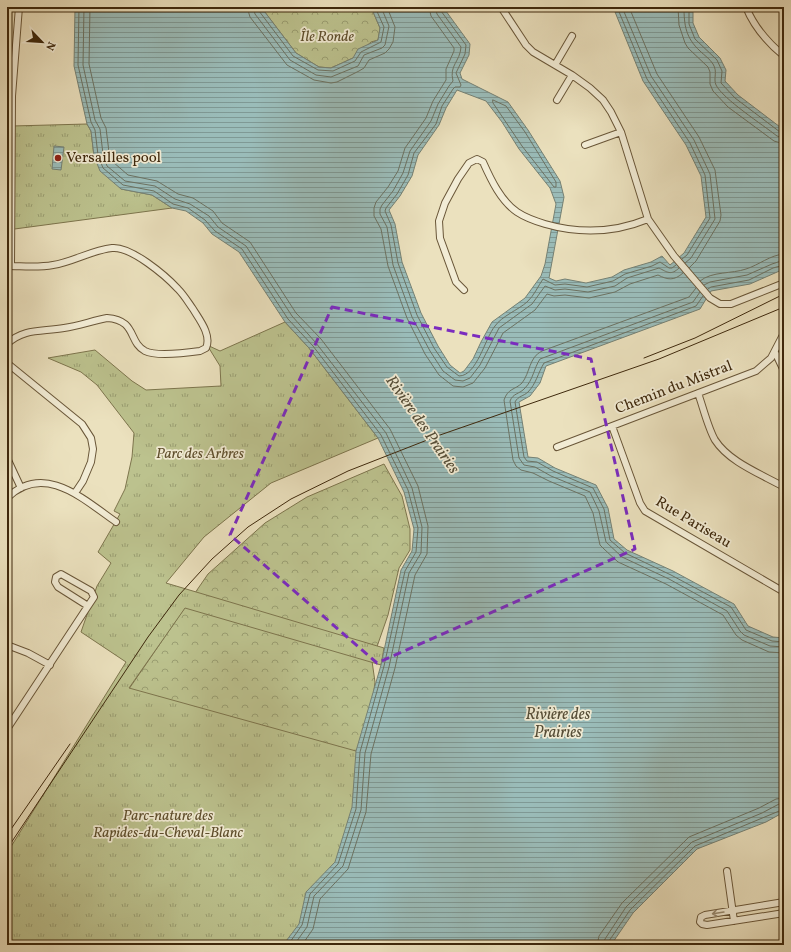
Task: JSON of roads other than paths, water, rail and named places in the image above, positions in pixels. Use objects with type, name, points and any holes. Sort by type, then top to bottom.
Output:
[{"type":"street","points":[[7,344],[14,337],[21,334],[65,328],[107,318],[121,321],[127,325],[141,348],[151,353],[200,351],[206,348],[208,341],[203,326],[178,288],[153,267],[128,251],[113,248],[51,266],[9,266],[9,184],[12,96],[19,7]]},
{"type":"street","points":[[501,7],[526,45],[533,52],[572,75],[603,100],[611,112],[620,132],[648,219],[674,256],[710,298],[720,304],[731,304],[784,283]]},
{"type":"street","points":[[746,7],[762,35],[784,56]]},
{"type":"street","points":[[555,65],[572,36]]},
{"type":"street","points":[[557,100],[572,75]]},
{"type":"street","points":[[585,145],[620,132]]},
{"type":"street","points":[[464,290],[456,282],[440,238],[439,221],[445,203],[458,179],[469,163],[477,159],[483,162],[489,176],[506,202],[516,212],[530,220],[566,229],[592,231],[609,230],[635,224],[648,219]]},
{"type":"street","name":"Chemin du Mistral","points":[[557,447],[756,371],[764,365],[775,352],[784,333]]},
{"type":"street","points":[[775,352],[784,371]]},
{"type":"street","points":[[7,363],[82,424],[91,438],[93,449],[91,462],[83,481],[74,493]]},
{"type":"street","points":[[698,393],[714,438],[722,450],[733,459],[784,487]]},
{"type":"street","name":"Rue Pariseau","points":[[612,426],[640,503],[645,511],[784,592]]},
{"type":"street","points":[[7,458],[21,488]]},
{"type":"street","points":[[7,498],[21,488],[35,483],[58,485],[74,493],[116,522]]},
{"type":"street","points":[[7,729],[94,597],[91,591],[61,574],[56,576],[55,582],[58,587],[88,606]]},
{"type":"street","points":[[7,645],[28,653],[50,665]]},
{"type":"street","points":[[727,871],[734,921]]},
{"type":"street","points":[[784,902],[705,915],[701,917],[700,922],[707,925],[784,913]]},
{"type":"water","name":"Rivière des Prairies","points":[[75,7],[261,7],[296,53],[319,67],[331,68],[353,58],[358,49],[378,40],[380,28],[371,7],[443,7],[470,44],[469,55],[460,73],[462,79],[508,102],[528,130],[560,181],[564,197],[549,278],[556,281],[565,279],[586,283],[612,277],[624,270],[651,262],[662,256],[670,265],[684,253],[706,217],[701,176],[686,145],[643,81],[613,7],[693,7],[693,23],[699,37],[720,58],[726,70],[725,81],[738,95],[784,130],[784,269],[750,284],[711,291],[700,309],[546,366],[540,383],[530,396],[519,402],[528,457],[538,458],[555,468],[596,485],[608,508],[614,539],[627,550],[673,571],[734,604],[748,626],[773,637],[784,638],[784,812],[766,822],[697,849],[633,913],[611,945],[283,945],[299,924],[306,892],[335,862],[352,807],[356,751],[381,665],[401,570],[412,551],[414,529],[404,492],[378,438],[309,348],[285,322],[239,252],[212,234],[203,223],[186,211],[172,208],[152,195],[121,189],[100,171],[94,156],[91,131],[87,124],[74,66]],"holes":[[[457,90],[486,101],[502,122],[519,149],[550,188],[556,204],[545,264],[541,276],[525,298],[492,322],[473,359],[464,371],[460,373],[450,365],[438,346],[421,313],[402,262],[395,224],[389,210],[400,196],[412,176],[418,155],[439,125],[446,108]]]},
{"type":"water","name":"Versailles pool","points":[[54,146],[64,147],[61,170],[52,169]]},
{"type":"tram line","points":[[644,358],[695,338],[784,294]]},
{"type":"tram line","points":[[7,849],[148,637],[179,595],[212,559],[248,527],[291,499],[348,471],[440,435],[659,359],[784,307]]},
{"type":"tram line","points":[[7,835],[70,744]]},
{"type":"place","name":"Versailles pool","points":[[58,158]]},
{"type":"park label","name":"Île Ronde","points":[[327,37]]},
{"type":"park label","name":"Parc des Arbres","points":[[200,454]]},
{"type":"park label","name":"Parc-nature des Rapides-du-Cheval-Blanc","points":[[168,824]]}]
